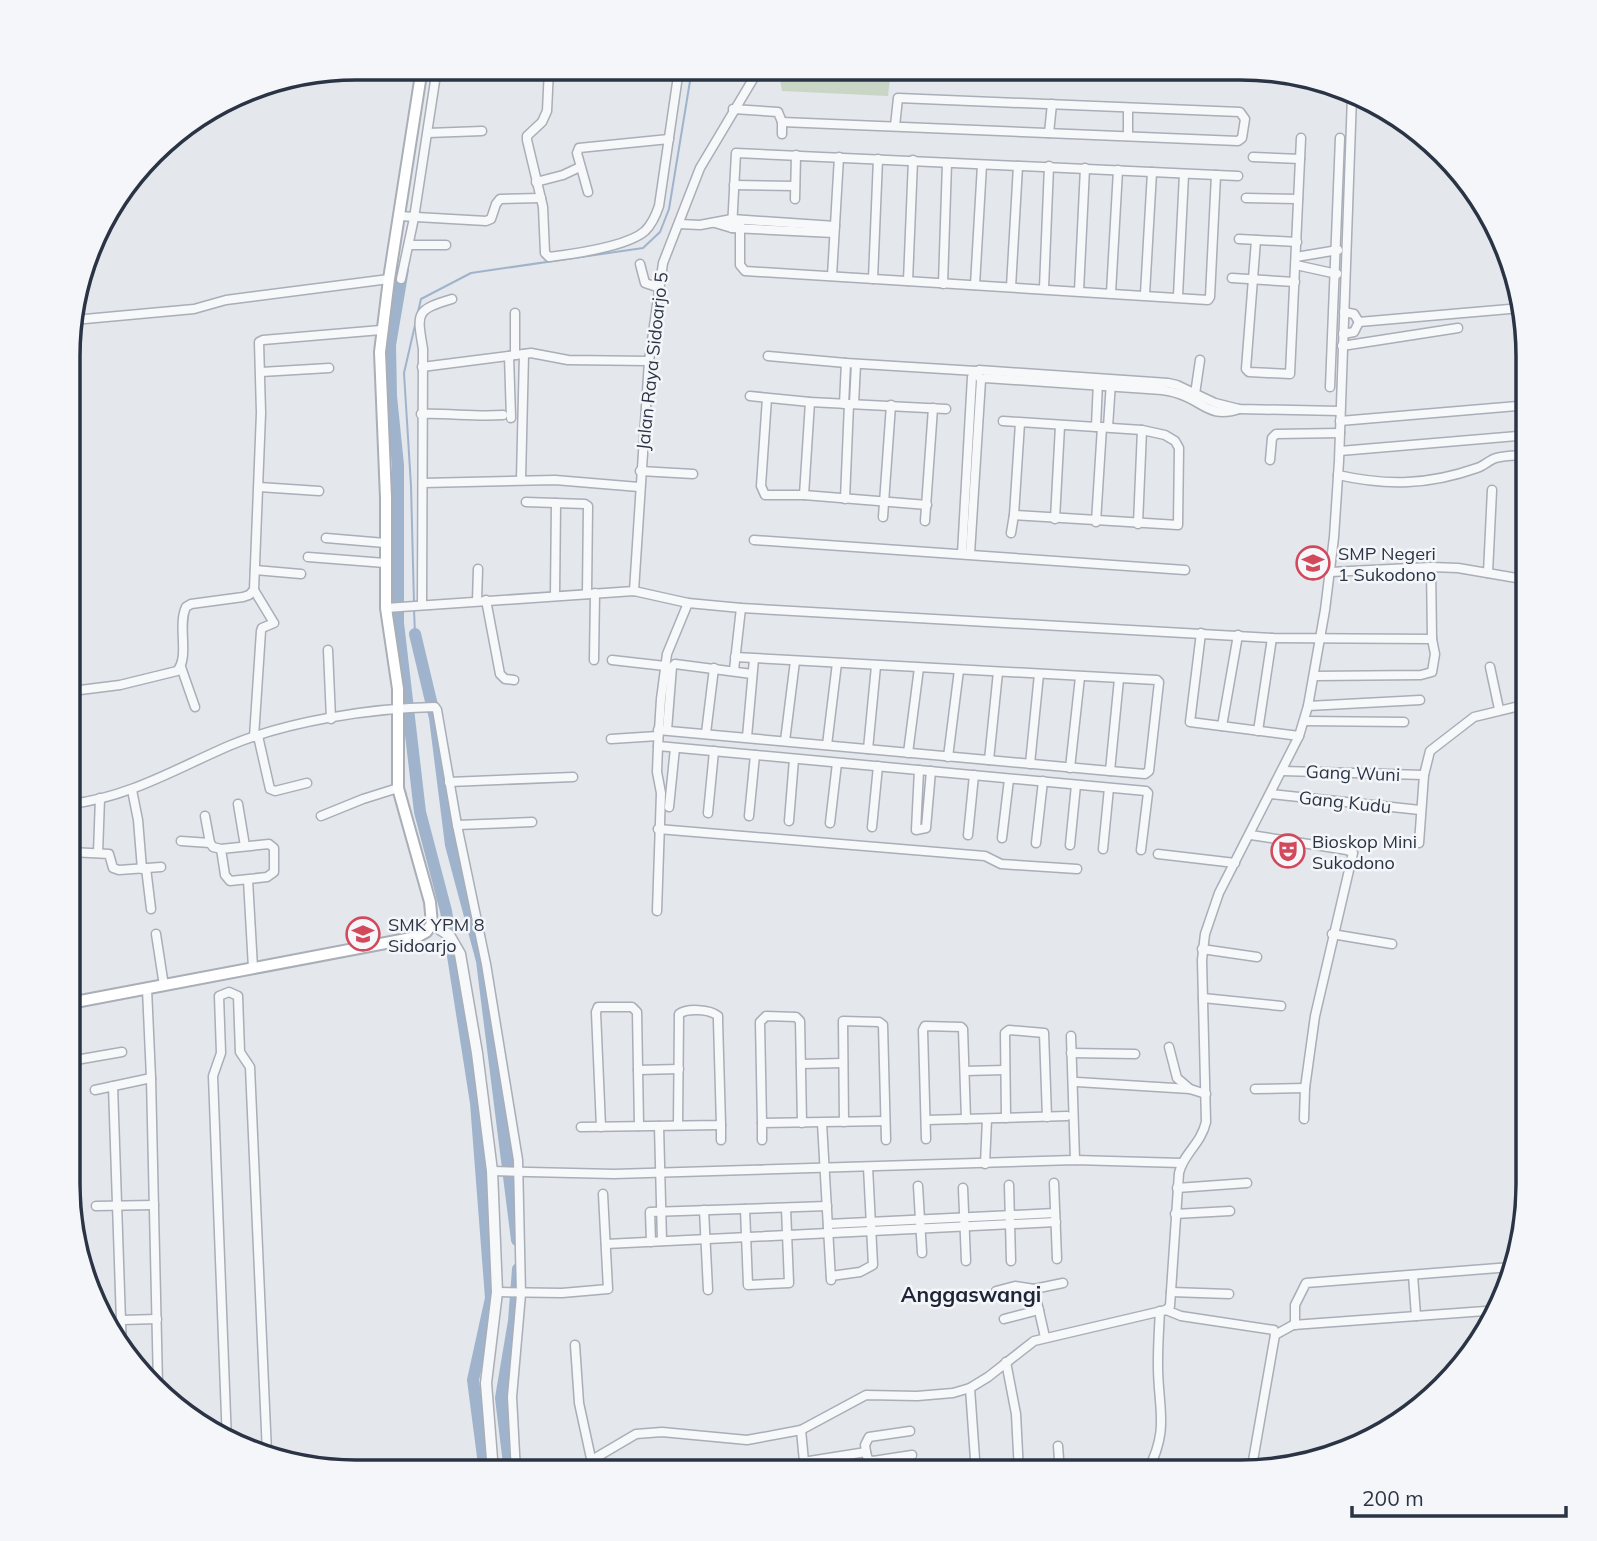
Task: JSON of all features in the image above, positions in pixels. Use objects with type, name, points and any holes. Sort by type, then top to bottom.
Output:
[{"type":"main road","points":[[81,1001],[416,937],[426,932],[432,924],[430,902],[398,788],[402,708],[387,607],[381,330],[389,279],[407,217],[418,147],[421,80]]},
{"type":"street","points":[[418,147],[428,132],[435,80]]},
{"type":"street","points":[[550,80],[547,111],[542,122],[527,136],[541,198],[547,256],[624,242],[645,231],[659,206],[677,80]]},
{"type":"street","name":"Jalan Raya Sidoarjo 5","points":[[634,591],[649,361],[663,263],[700,169],[733,109],[754,80]]},
{"type":"street","points":[[782,122],[1238,141],[1242,138],[1245,119],[1240,112],[898,98],[895,126]]},
{"type":"street","points":[[1049,133],[1052,104]]},
{"type":"street","points":[[595,1461],[625,1439],[645,1432],[735,1440],[801,1430],[866,1395],[933,1396],[970,1388],[1027,1345],[1045,1338],[1163,1311],[1170,1306],[1180,1168],[1201,1139],[1204,1130],[1206,1094],[1202,950],[1219,893],[1251,835],[1299,736],[1308,706],[1320,639],[1330,572],[1340,451],[1352,104]]},
{"type":"street","points":[[1128,108],[1128,136]]},
{"type":"street","points":[[733,109],[778,112],[782,122],[782,134]]},
{"type":"street","points":[[428,132],[482,131]]},
{"type":"street","points":[[1256,240],[1247,369],[1249,372],[1291,373],[1301,138]]},
{"type":"street","points":[[1331,387],[1340,138]]},
{"type":"street","points":[[588,192],[580,167],[580,147],[669,139]]},
{"type":"street","points":[[1216,176],[1208,300],[743,270],[740,265],[734,185],[735,153],[1238,176]]},
{"type":"street","points":[[794,199],[796,155]]},
{"type":"street","points":[[832,276],[839,157]]},
{"type":"street","points":[[1252,157],[1300,159]]},
{"type":"street","points":[[873,279],[878,159]]},
{"type":"street","points":[[908,281],[914,160]]},
{"type":"street","points":[[943,284],[947,163]]},
{"type":"street","points":[[975,285],[982,164]]},
{"type":"street","points":[[1011,287],[1018,166]]},
{"type":"street","points":[[1044,289],[1049,166]]},
{"type":"street","points":[[536,182],[563,176],[580,167]]},
{"type":"street","points":[[1079,291],[1085,168]]},
{"type":"street","points":[[1111,293],[1118,170]]},
{"type":"street","points":[[1144,295],[1152,172]]},
{"type":"street","points":[[1178,296],[1184,174]]},
{"type":"street","points":[[734,185],[795,186]]},
{"type":"street","points":[[401,279],[409,245],[407,217],[486,221],[491,219],[500,199],[541,198]]},
{"type":"street","points":[[1246,198],[1298,199]]},
{"type":"street","points":[[679,224],[715,223],[722,227],[736,224],[834,229]]},
{"type":"street","points":[[1239,240],[1297,242]]},
{"type":"street","points":[[409,245],[446,245]]},
{"type":"street","points":[[1296,261],[1346,249]]},
{"type":"street","points":[[1296,261],[1345,276]]},
{"type":"street","points":[[640,264],[645,283],[660,288]]},
{"type":"street","points":[[1232,278],[1295,282]]},
{"type":"street","points":[[83,319],[194,309],[226,300],[389,279]]},
{"type":"street","points":[[419,604],[423,483],[423,349],[419,320],[428,307],[452,299]]},
{"type":"street","points":[[1359,322],[1512,309]]},
{"type":"street","points":[[1344,312],[1354,314],[1359,322]]},
{"type":"street","points":[[515,313],[521,479]]},
{"type":"street","points":[[1343,334],[1354,332],[1359,322]]},
{"type":"street","points":[[1342,346],[1458,328]]},
{"type":"street","points":[[307,783],[275,791],[270,789],[256,737],[261,628],[274,623],[254,590],[259,487],[259,346],[261,341],[381,330]]},
{"type":"street","points":[[422,367],[536,353],[568,360],[649,361]]},
{"type":"street","points":[[421,414],[507,416],[516,355]]},
{"type":"street","points":[[768,356],[856,364],[976,371],[982,369],[1111,383],[1168,383],[1214,412],[1239,409]]},
{"type":"street","points":[[1195,394],[1200,360]]},
{"type":"street","points":[[845,499],[849,404],[846,363]]},
{"type":"street","points":[[849,404],[856,364]]},
{"type":"street","points":[[261,372],[329,368]]},
{"type":"street","points":[[966,554],[974,427],[981,380],[976,371]]},
{"type":"street","points":[[974,427],[972,377],[976,371]]},
{"type":"street","points":[[981,380],[1098,382]]},
{"type":"street","points":[[1098,382],[1102,427]]},
{"type":"street","points":[[1096,522],[1102,427],[1111,383]]},
{"type":"street","points":[[1182,391],[1239,409],[1340,416],[1516,406]]},
{"type":"street","points":[[750,396],[946,409]]},
{"type":"street","points":[[768,398],[761,490],[767,495],[804,495],[926,505]]},
{"type":"street","points":[[804,495],[810,402]]},
{"type":"street","points":[[883,517],[891,405]]},
{"type":"street","points":[[925,521],[933,408]]},
{"type":"street","points":[[1003,421],[1142,430],[1165,435],[1178,444],[1179,523],[1175,527],[1014,515]]},
{"type":"street","points":[[1011,533],[1020,423]]},
{"type":"street","points":[[1055,519],[1060,426]]},
{"type":"street","points":[[1138,524],[1142,430]]},
{"type":"street","points":[[1270,460],[1272,438],[1276,434],[1340,433]]},
{"type":"street","points":[[1340,451],[1516,436]]},
{"type":"street","points":[[1338,475],[1405,484],[1480,468],[1495,458],[1516,456]]},
{"type":"street","points":[[640,471],[693,474]]},
{"type":"street","points":[[423,483],[521,479],[639,487]]},
{"type":"street","points":[[259,487],[319,491]]},
{"type":"street","points":[[1489,573],[1492,491]]},
{"type":"street","points":[[526,502],[584,504],[589,509],[594,660]]},
{"type":"street","points":[[555,595],[556,503]]},
{"type":"street","points":[[326,538],[385,543]]},
{"type":"street","points":[[754,540],[1185,570]]},
{"type":"street","points":[[307,557],[385,563]]},
{"type":"street","points":[[1330,572],[1432,567],[1468,569],[1516,578]]},
{"type":"street","points":[[1314,676],[1429,673],[1434,670],[1432,567]]},
{"type":"street","points":[[478,569],[481,601],[500,674],[505,679],[514,680]]},
{"type":"street","points":[[255,570],[301,574]]},
{"type":"street","points":[[195,707],[181,667],[182,619],[186,607],[243,597],[254,590]]},
{"type":"street","points":[[387,607],[634,591],[688,603],[741,608],[1272,638],[1432,639]]},
{"type":"street","points":[[661,732],[667,654],[688,603]]},
{"type":"street","points":[[734,670],[741,608]]},
{"type":"street","points":[[1201,633],[1189,720],[1192,723],[1299,736]]},
{"type":"street","points":[[1222,726],[1238,635]]},
{"type":"street","points":[[1258,731],[1272,638]]},
{"type":"street","points":[[328,650],[331,719]]},
{"type":"street","points":[[611,739],[661,732],[706,733],[1070,768],[1145,774],[1149,771],[1159,682],[735,657]]},
{"type":"street","points":[[747,737],[754,659]]},
{"type":"street","points":[[612,660],[665,666]]},
{"type":"street","points":[[785,741],[795,661]]},
{"type":"street","points":[[657,911],[661,793],[657,772],[658,746],[673,665],[679,663],[752,674]]},
{"type":"street","points":[[827,745],[837,663]]},
{"type":"street","points":[[868,749],[876,666]]},
{"type":"street","points":[[81,690],[120,685],[177,671],[181,667]]},
{"type":"street","points":[[1490,667],[1499,709]]},
{"type":"street","points":[[706,733],[714,668]]},
{"type":"street","points":[[908,753],[919,668]]},
{"type":"street","points":[[948,757],[959,670]]},
{"type":"street","points":[[989,760],[998,672]]},
{"type":"street","points":[[1030,764],[1039,674]]},
{"type":"street","points":[[1070,768],[1080,677]]},
{"type":"street","points":[[1110,771],[1119,679]]},
{"type":"street","points":[[1308,706],[1420,700]]},
{"type":"street","points":[[1419,843],[1424,775],[1430,751],[1469,719],[1516,706]]},
{"type":"street","points":[[81,802],[132,790],[256,737],[331,719],[402,708],[433,707],[438,713],[511,1112],[516,1171],[519,1293],[512,1397],[515,1461]]},
{"type":"street","points":[[1304,722],[1404,722]]},
{"type":"street","points":[[658,746],[1147,792],[1142,850]]},
{"type":"street","points":[[669,807],[675,748]]},
{"type":"street","points":[[708,813],[714,751]]},
{"type":"street","points":[[749,816],[755,755]]},
{"type":"street","points":[[789,821],[794,759]]},
{"type":"street","points":[[830,823],[837,763]]},
{"type":"street","points":[[872,827],[878,766]]},
{"type":"street","points":[[919,770],[916,830],[926,828],[932,771]]},
{"type":"street","name":"Gang Wuni","points":[[1283,771],[1424,775]]},
{"type":"street","points":[[968,835],[974,775]]},
{"type":"street","points":[[449,782],[573,777]]},
{"type":"street","points":[[1002,838],[1009,779]]},
{"type":"street","points":[[1036,843],[1043,782]]},
{"type":"street","points":[[1070,845],[1076,785]]},
{"type":"street","points":[[321,816],[398,788]]},
{"type":"street","points":[[1103,849],[1109,788]]},
{"type":"street","points":[[132,790],[151,909]]},
{"type":"street","name":"Gang Kudu","points":[[1271,794],[1420,810]]},
{"type":"street","points":[[98,853],[100,798]]},
{"type":"street","points":[[238,804],[246,846]]},
{"type":"street","points":[[205,816],[213,847],[221,849],[269,844],[274,850],[272,875],[233,882],[227,879],[221,849]]},
{"type":"street","points":[[457,825],[532,822]]},
{"type":"street","points":[[658,829],[985,856],[1000,864],[1077,869]]},
{"type":"street","points":[[1251,835],[1351,851],[1353,857],[1317,1004],[1305,1088],[1304,1119]]},
{"type":"street","points":[[180,841],[210,843]]},
{"type":"street","points":[[81,852],[111,855],[116,869],[161,867]]},
{"type":"street","points":[[1158,854],[1235,863]]},
{"type":"street","points":[[247,880],[253,968]]},
{"type":"street","points":[[432,924],[445,931],[459,950],[496,1171],[501,1292],[486,1374],[492,1461]]},
{"type":"street","points":[[156,934],[164,986]]},
{"type":"street","points":[[1332,934],[1392,944]]},
{"type":"street","points":[[1202,950],[1257,957]]},
{"type":"street","points":[[228,973],[229,992]]},
{"type":"street","points":[[147,989],[158,1376]]},
{"type":"street","points":[[226,1428],[213,1076],[221,1053],[219,996],[229,992],[238,996],[240,1052],[250,1067],[267,1445]]},
{"type":"street","points":[[1203,998],[1281,1006]]},
{"type":"street","points":[[601,1127],[596,1013],[598,1007],[636,1009],[639,1126]]},
{"type":"street","points":[[678,1125],[679,1014],[684,1011],[716,1013],[721,1140]]},
{"type":"street","points":[[762,1140],[760,1022],[764,1016],[799,1018],[802,1123]]},
{"type":"street","points":[[844,1122],[843,1021],[881,1023],[886,1140]]},
{"type":"street","points":[[926,1139],[925,1026],[963,1029],[966,1119]]},
{"type":"street","points":[[1006,1118],[1006,1031],[1044,1033],[1047,1117]]},
{"type":"street","points":[[1071,1036],[1075,1160]]},
{"type":"street","points":[[1169,1047],[1177,1078],[1190,1088],[1206,1094]]},
{"type":"street","points":[[81,1059],[122,1052]]},
{"type":"street","points":[[221,1053],[240,1052]]},
{"type":"street","points":[[1071,1053],[1135,1054]]},
{"type":"street","points":[[802,1063],[844,1063]]},
{"type":"street","points":[[638,1070],[679,1069]]},
{"type":"street","points":[[965,1071],[1005,1070]]},
{"type":"street","points":[[95,1090],[151,1077]]},
{"type":"street","points":[[1077,1082],[1190,1088]]},
{"type":"street","points":[[113,1086],[122,1330]]},
{"type":"street","points":[[1255,1089],[1305,1088]]},
{"type":"street","points":[[926,1120],[1067,1116]]},
{"type":"street","points":[[985,1164],[987,1119]]},
{"type":"street","points":[[762,1122],[885,1121]]},
{"type":"street","points":[[822,1123],[831,1278],[860,1272],[873,1265],[868,1167]]},
{"type":"street","points":[[581,1127],[721,1125]]},
{"type":"street","points":[[659,1126],[662,1241]]},
{"type":"street","points":[[496,1171],[614,1174],[1075,1160],[1180,1168]]},
{"type":"street","points":[[1054,1183],[1057,1259]]},
{"type":"street","points":[[1177,1188],[1247,1183]]},
{"type":"street","points":[[1009,1185],[1012,1261]]},
{"type":"street","points":[[918,1186],[922,1253]]},
{"type":"street","points":[[963,1188],[966,1261]]},
{"type":"street","points":[[501,1292],[608,1289],[603,1194]]},
{"type":"street","points":[[96,1206],[154,1205]]},
{"type":"street","points":[[651,1242],[650,1212],[827,1206]]},
{"type":"street","points":[[745,1209],[748,1285],[789,1283],[786,1208]]},
{"type":"street","points":[[704,1210],[708,1290]]},
{"type":"street","points":[[1175,1214],[1230,1211]]},
{"type":"street","points":[[606,1244],[787,1236],[829,1229],[964,1222],[1010,1215],[1055,1213]]},
{"type":"street","points":[[964,1222],[1010,1225],[1056,1222]]},
{"type":"street","points":[[1295,1325],[1296,1305],[1306,1283],[1504,1267]]},
{"type":"street","points":[[1413,1275],[1416,1316]]},
{"type":"street","points":[[996,1291],[1015,1286],[1034,1289],[1063,1283]]},
{"type":"street","points":[[1034,1289],[1045,1338]]},
{"type":"street","points":[[1171,1292],[1229,1294]]},
{"type":"street","points":[[1004,1319],[1039,1310]]},
{"type":"street","points":[[1163,1311],[1272,1329],[1275,1335],[1253,1460]]},
{"type":"street","points":[[1152,1461],[1159,1446],[1163,1425],[1158,1362],[1163,1311]]},
{"type":"street","points":[[1275,1335],[1295,1325],[1486,1311]]},
{"type":"street","points":[[122,1320],[157,1320]]},
{"type":"street","points":[[575,1345],[579,1404],[592,1461]]},
{"type":"street","points":[[1006,1362],[1015,1407],[1018,1461]]},
{"type":"street","points":[[970,1388],[975,1458]]},
{"type":"street","points":[[801,1430],[803,1461]]},
{"type":"street","points":[[910,1430],[869,1437],[865,1445],[868,1460],[912,1455]]},
{"type":"street","points":[[1058,1446],[1059,1461]]},
{"type":"street","points":[[809,1461],[866,1452]]},
{"type":"green space","points":[[780,80],[890,80],[888,96],[782,91]]},
{"type":"waterway","points":[[414,603],[404,373],[421,299],[471,273],[643,248],[660,232],[669,209],[690,80]]},
{"type":"waterway","points":[[403,269],[390,345],[391,396],[398,465],[398,623],[420,812],[446,911],[476,1103],[491,1298],[473,1380],[484,1461]]},
{"type":"waterway","points":[[414,609],[415,634]]},
{"type":"waterway","points":[[415,634],[435,718],[451,845],[482,961],[517,1240]]},
{"type":"waterway","points":[[509,1461],[501,1398],[514,1321],[518,1269]]},
{"type":"place","name":"SMP Negeri 1 Sukodono","points":[[1313,563]]},
{"type":"place","name":"Bioskop Mini Sukodono","points":[[1288,851]]},
{"type":"place","name":"SMK YPM 8 Sidoarjo","points":[[363,934]]},
{"type":"district","name":"Anggaswangi","points":[[971,1294]]}]
